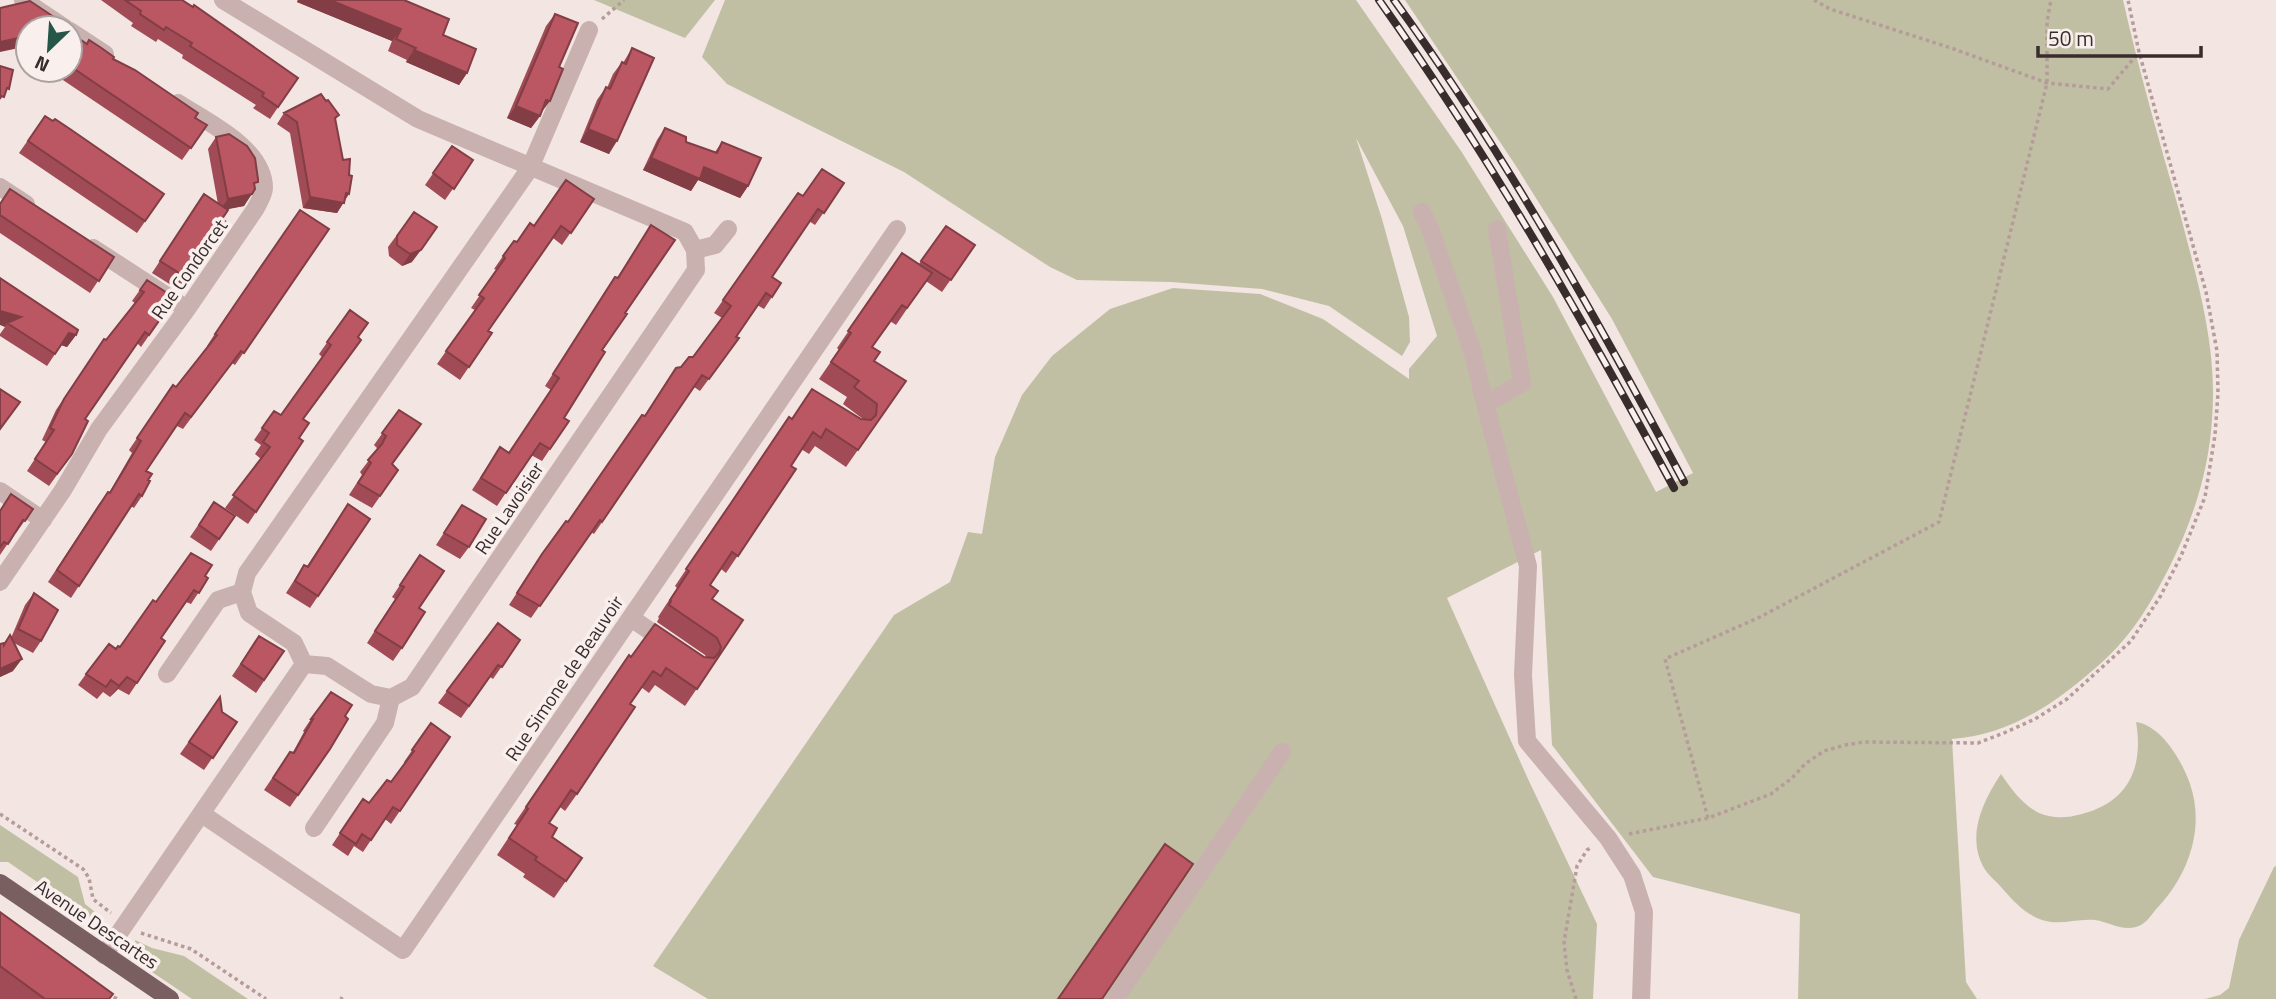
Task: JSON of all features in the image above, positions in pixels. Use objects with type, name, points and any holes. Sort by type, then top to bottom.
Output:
[{"type":"main road","name":"Avenue Descartes","points":[[0,883],[170,999]]},
{"type":"street","points":[[23,0],[44,14]]},
{"type":"street","points":[[223,0],[418,119],[685,232],[695,250],[715,245],[728,229]]},
{"type":"street","points":[[304,664],[294,643],[249,613],[242,592],[247,573],[530,168],[589,30]]},
{"type":"street","points":[[84,41],[114,61]]},
{"type":"street","name":"Rue Condorcet","points":[[0,582],[63,490],[99,429],[187,309],[256,208],[264,190],[260,169],[247,149],[159,90]]},
{"type":"street","points":[[0,187],[35,210]]},
{"type":"street","points":[[1422,212],[1473,353],[1528,566],[1522,676],[1527,741],[1608,838],[1632,875],[1644,912],[1641,999]]},
{"type":"street","name":"Rue Simone de Beauvoir","points":[[202,814],[402,950],[631,618],[797,386],[897,229]]},
{"type":"street","points":[[1485,404],[1522,383],[1497,229]]},
{"type":"street","points":[[82,241],[187,309]]},
{"type":"street","name":"Rue Lavoisier","points":[[391,698],[412,687],[696,271],[695,250]]},
{"type":"street","points":[[0,491],[43,520]]},
{"type":"street","points":[[167,674],[218,600],[242,592]]},
{"type":"street","points":[[631,618],[686,656]]},
{"type":"street","points":[[304,664],[327,666],[371,694],[391,698],[385,723],[314,828]]},
{"type":"street","points":[[104,955],[304,664]]},
{"type":"street","points":[[1115,999],[1282,752]]},
{"type":"path","points":[[589,30],[624,0]]},
{"type":"path","points":[[1815,0],[1830,9],[1954,49],[2047,83],[2108,89],[2139,52]]},
{"type":"path","points":[[1708,818],[1665,659],[1759,617],[1939,522],[2047,83],[2047,22],[2051,0]]},
{"type":"path","points":[[1576,999],[1567,970],[1564,942],[1577,866],[1587,850],[1608,838],[1708,818],[1772,794],[1824,751],[1844,745],[1864,742],[1978,743],[2035,719],[2067,699],[2131,641],[2160,597],[2181,556],[2204,497],[2215,435],[2217,351],[2206,292],[2127,0]]},
{"type":"path","points":[[100,988],[113,998]]},
{"type":"green space","points":[[594,0],[715,0],[685,38]]},
{"type":"green space","points":[[725,0],[1356,0],[1461,151],[1553,297],[1656,492],[1693,473],[1612,319],[1514,163],[1405,0],[2123,0],[2193,262],[2204,313],[2212,366],[2210,438],[2193,513],[2178,549],[2148,606],[2122,642],[2084,678],[2032,714],[1994,731],[1952,739],[1966,982],[1977,999],[1798,999],[1800,914],[1653,877],[1552,745],[1541,550],[1447,598],[1597,924],[1593,999],[708,999],[653,966],[894,615],[950,582],[968,532],[982,534],[995,457],[1022,395],[1052,356],[1110,309],[1173,288],[1260,294],[1323,319],[1409,379],[1409,369],[1437,336],[1403,226],[1356,138],[1409,317],[1410,342],[1402,356],[1329,306],[1262,289],[1171,282],[1077,280],[1050,267],[904,172],[727,84],[702,57]]},
{"type":"green space","points":[[2136,722],[2154,730],[2170,746],[2190,784],[2196,817],[2195,833],[2179,879],[2149,918],[2136,927],[2120,927],[2095,920],[2055,922],[2030,914],[1990,876],[1979,856],[1977,831],[1988,796],[2001,774],[2013,791],[2039,813],[2066,817],[2098,808],[2121,792],[2135,768],[2138,739]]},
{"type":"green space","points":[[0,825],[78,877],[85,904],[104,919],[103,922],[86,920],[71,912],[43,892],[43,886],[8,862],[0,862]]},
{"type":"green space","points":[[2276,866],[2276,999],[2205,999],[2220,995],[2229,988],[2239,940]]},
{"type":"green space","points":[[135,940],[152,948],[184,956],[248,999],[192,999],[152,972],[153,969],[138,953]]},
{"type":"building","points":[[125,0],[182,0],[193,7],[194,5],[298,78],[278,107],[262,96],[264,93],[190,46],[192,43],[166,27],[164,30],[140,14],[141,11]]},
{"type":"building","points":[[330,0],[404,0],[449,19],[443,35],[476,49],[467,73],[414,50],[416,48],[396,39],[401,29]]},
{"type":"building","points":[[30,1],[50,14],[14,14],[14,39],[0,42],[0,8]]},
{"type":"building","points":[[555,14],[578,23],[559,67],[563,69],[550,101],[546,100],[540,116],[516,106]]},
{"type":"building","points":[[89,40],[114,57],[113,59],[135,70],[198,113],[195,118],[207,125],[191,148],[84,75],[84,42],[87,44]]},
{"type":"building","points":[[632,48],[654,58],[617,141],[588,129],[606,87],[610,89],[622,62],[626,64]]},
{"type":"building","points":[[0,66],[13,70],[9,89],[7,88],[4,97],[1,96],[0,99]]},
{"type":"building","points":[[321,94],[339,115],[335,118],[343,160],[350,159],[349,175],[352,176],[349,194],[346,193],[344,203],[310,197],[297,122],[284,113]]},
{"type":"building","points":[[45,116],[53,121],[55,119],[164,194],[145,221],[28,141]]},
{"type":"building","points":[[665,128],[686,137],[686,142],[717,153],[722,142],[761,158],[748,186],[704,167],[700,179],[651,158]]},
{"type":"building","points":[[229,134],[247,146],[255,158],[258,182],[254,183],[252,194],[228,199],[216,137]]},
{"type":"building","points":[[452,146],[473,160],[454,189],[433,173]]},
{"type":"building","points":[[822,169],[844,183],[824,213],[818,209],[772,277],[781,283],[772,297],[766,293],[736,337],[739,338],[709,379],[702,375],[602,522],[600,520],[540,606],[517,593],[642,415],[645,416],[676,368],[681,367],[689,357],[693,357],[731,306],[723,300],[798,193],[803,196]]},
{"type":"building","points":[[566,180],[594,199],[571,233],[561,226],[488,331],[492,333],[469,367],[446,351],[484,298],[479,295],[505,258],[503,256],[530,223],[534,226]]},
{"type":"building","points":[[10,189],[114,257],[99,281],[0,215],[0,204]]},
{"type":"building","points":[[204,194],[228,210],[222,219],[226,222],[187,278],[160,261]]},
{"type":"building","points":[[300,210],[329,229],[244,353],[241,351],[191,417],[185,413],[146,471],[152,474],[142,496],[139,494],[79,586],[57,570],[108,492],[110,493],[141,441],[137,438],[173,385],[176,387],[217,335],[215,334]]},
{"type":"building","points":[[414,212],[437,227],[421,250],[410,254],[397,245],[397,236]]},
{"type":"building","points":[[651,225],[675,240],[602,350],[605,352],[564,418],[569,421],[550,449],[540,443],[506,493],[481,478],[500,447],[509,453],[559,378],[553,374]]},
{"type":"building","points":[[946,226],[975,245],[951,280],[921,261]]},
{"type":"building","points":[[902,253],[932,273],[907,308],[902,305],[872,347],[880,352],[874,361],[906,381],[858,450],[826,429],[821,438],[813,432],[791,466],[796,469],[738,556],[732,552],[710,585],[718,591],[712,599],[743,620],[697,689],[666,668],[661,676],[653,671],[630,704],[635,707],[577,794],[571,790],[549,823],[557,828],[552,837],[582,858],[566,881],[509,838],[528,809],[526,807],[629,655],[631,657],[655,624],[704,657],[714,658],[719,653],[721,647],[717,638],[669,605],[670,600],[689,571],[686,569],[789,417],[792,419],[812,389],[861,419],[871,420],[876,415],[877,404],[854,387],[859,381],[831,362],[851,333],[848,331]]},
{"type":"building","points":[[0,278],[78,330],[76,335],[69,333],[55,354],[7,323],[21,317],[0,311]]},
{"type":"building","points":[[147,280],[175,298],[149,335],[145,332],[85,419],[88,421],[72,454],[57,474],[35,459],[54,430],[50,428],[64,399],[104,339],[106,340],[144,292],[140,290]]},
{"type":"building","points":[[350,310],[368,323],[358,337],[361,340],[303,419],[309,423],[299,438],[303,441],[256,512],[233,495],[270,447],[263,442],[269,433],[262,428],[274,411],[281,415],[331,345],[327,342]]},
{"type":"building","points":[[0,389],[20,402],[0,429]]},
{"type":"building","points":[[399,410],[421,424],[392,464],[398,470],[380,496],[358,483],[371,463],[368,460],[386,436],[382,433]]},
{"type":"building","points":[[11,494],[33,509],[8,544],[4,542],[0,547],[0,511]]},
{"type":"building","points":[[214,502],[235,516],[219,539],[199,525]]},
{"type":"building","points":[[348,504],[370,519],[318,596],[295,581],[304,565],[308,567]]},
{"type":"building","points":[[462,505],[486,519],[469,547],[444,533]]},
{"type":"building","points":[[191,553],[212,565],[205,576],[208,578],[199,593],[194,590],[161,638],[165,641],[137,683],[127,677],[119,686],[111,680],[106,687],[86,674],[109,644],[116,649],[120,647]]},
{"type":"building","points":[[420,555],[444,571],[419,608],[425,612],[402,648],[375,631],[404,587],[400,585]]},
{"type":"building","points":[[34,593],[58,610],[41,641],[18,629]]},
{"type":"building","points":[[498,623],[520,640],[502,667],[498,665],[469,706],[447,691]]},
{"type":"building","points":[[10,635],[22,659],[0,669],[0,644],[4,645]]},
{"type":"building","points":[[259,636],[284,651],[264,680],[241,664]]},
{"type":"building","points":[[331,692],[352,705],[345,716],[348,719],[298,795],[273,778],[290,752],[294,753],[311,719]]},
{"type":"building","points":[[220,697],[222,712],[237,722],[213,758],[189,742]]},
{"type":"building","points":[[431,723],[450,737],[400,811],[393,807],[371,840],[362,834],[356,844],[340,833],[363,799],[369,803],[387,780],[391,782]]},
{"type":"building","points":[[1165,844],[1193,864],[1102,999],[1058,999]]},
{"type":"building","points":[[0,912],[113,994],[109,999],[45,999],[0,966]]},
{"type":"railway","points":[[1379,0],[1459,118],[1534,239],[1674,488]]},
{"type":"railway","points":[[1394,0],[1511,176],[1617,358],[1684,482]]}]
